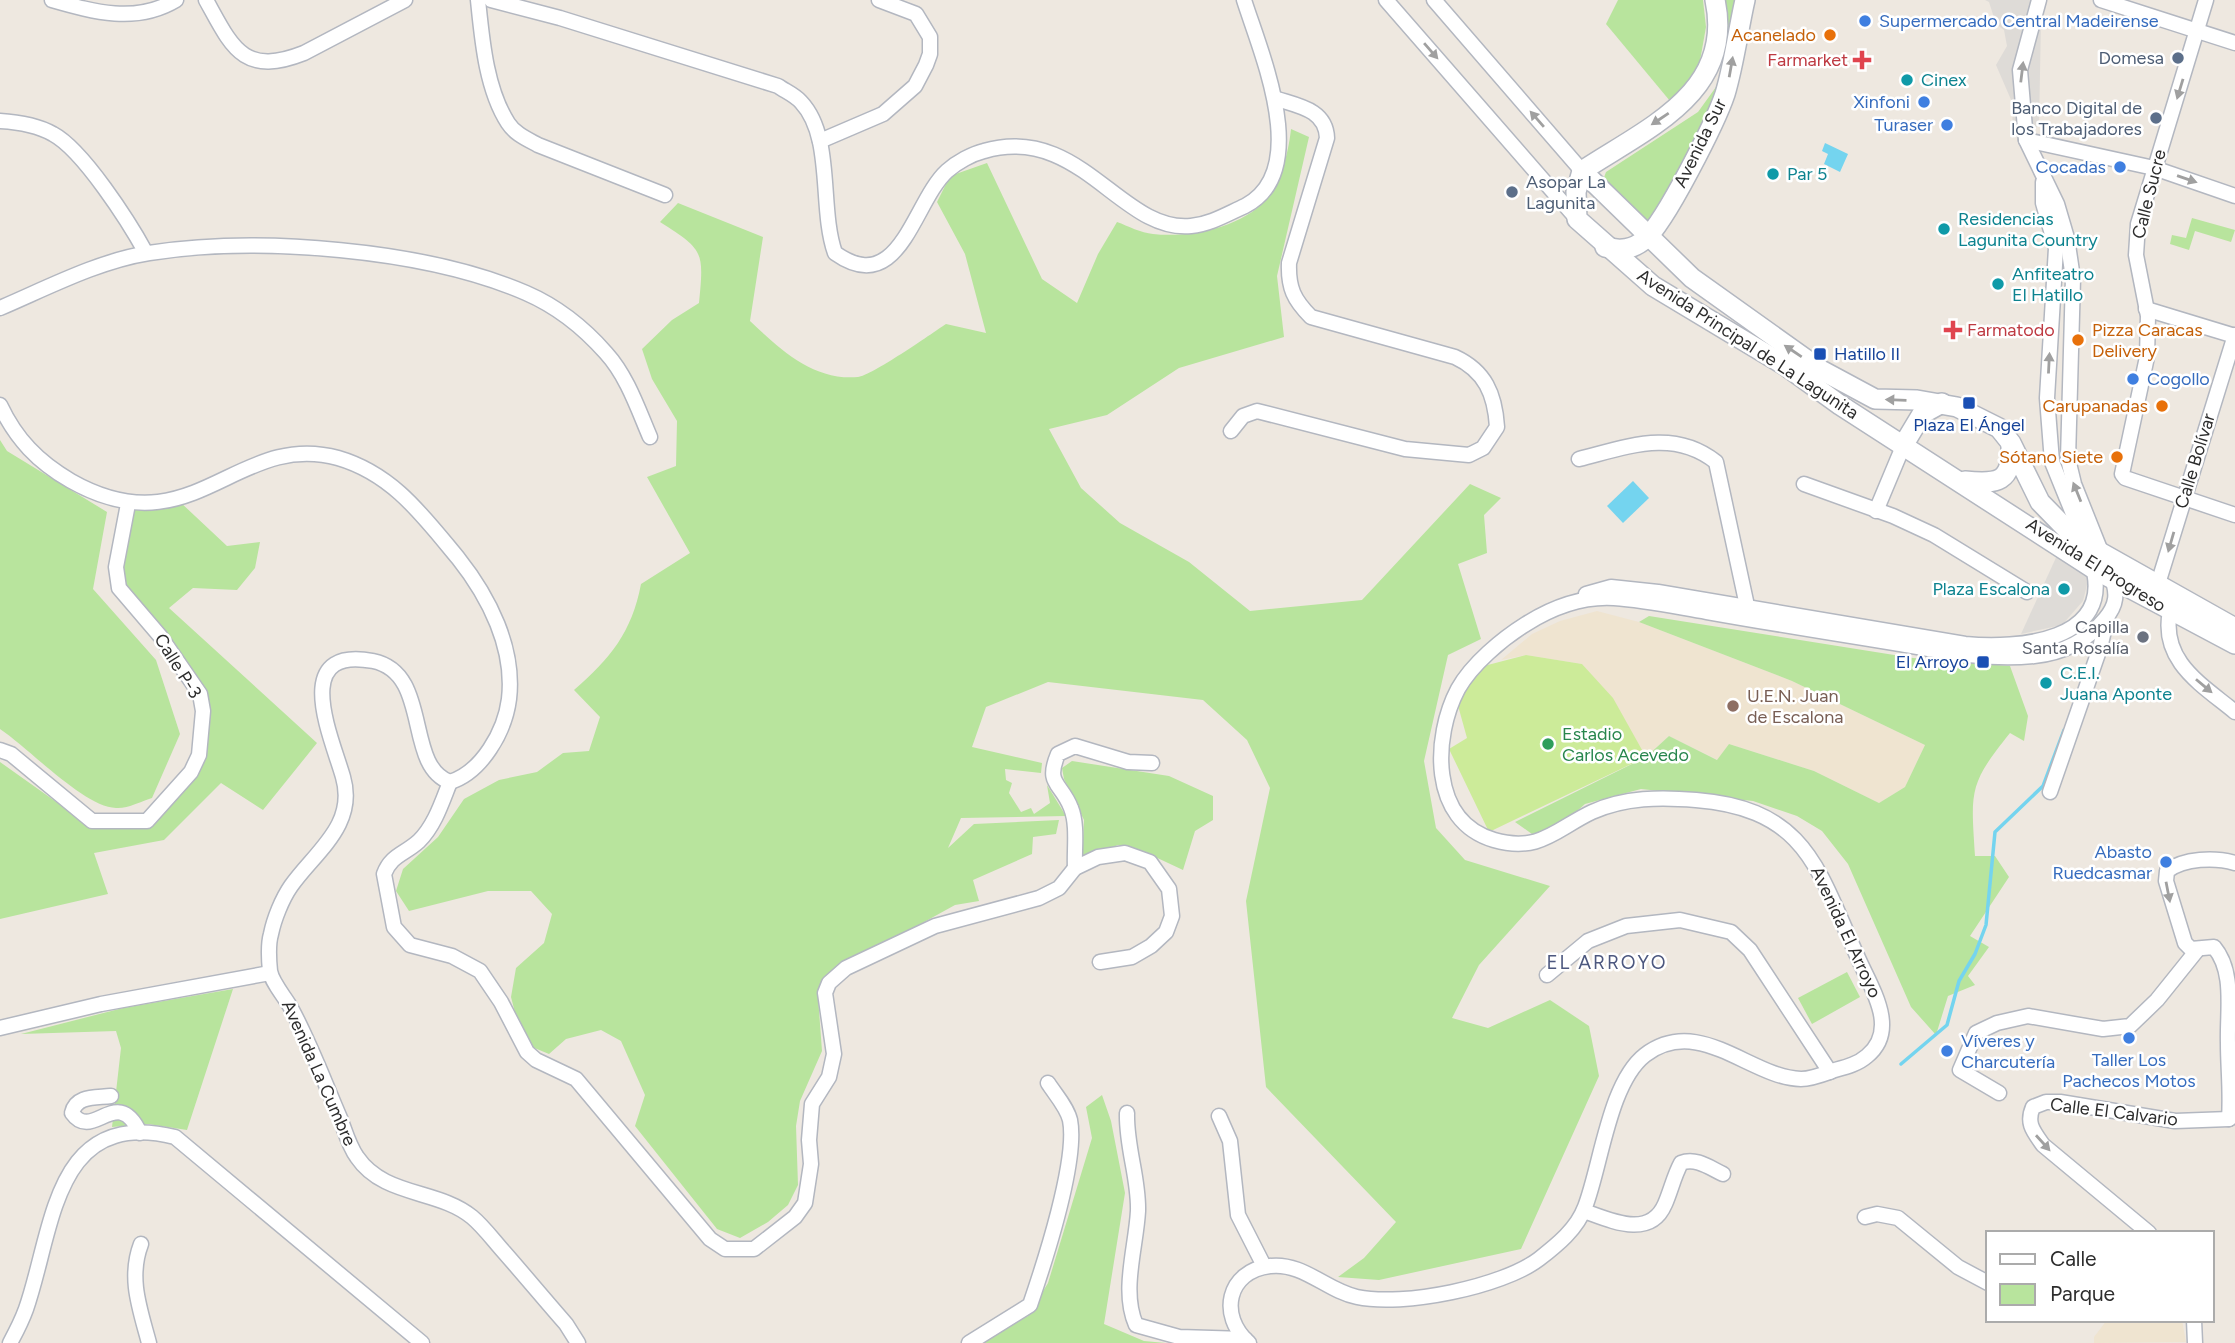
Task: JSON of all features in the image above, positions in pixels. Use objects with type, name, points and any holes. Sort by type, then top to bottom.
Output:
[{"type":"street","points":[[52,0],[90,11],[137,15],[176,0]]},
{"type":"street","points":[[206,0],[234,49],[266,61],[288,60],[304,53],[405,0]]},
{"type":"street","points":[[478,0],[483,56],[508,123],[519,135],[665,195]]},
{"type":"street","points":[[491,0],[560,18],[778,86],[800,101],[810,116],[820,141],[828,233],[835,253],[858,265],[872,266],[883,262],[908,233],[946,172],[969,157],[999,148],[1043,151],[1075,163],[1129,204],[1163,223],[1189,226],[1214,221],[1252,202],[1267,186],[1277,156],[1276,99],[1244,0]]},
{"type":"street","points":[[820,141],[883,114],[915,86],[926,65],[930,54],[930,37],[916,14],[879,0]]},
{"type":"street","name":"Avenida Principal de La Lagunita","points":[[1386,0],[1577,219],[1605,247],[1653,286],[1786,366],[1960,480]]},
{"type":"street","name":"Avenida Principal de La Lagunita","points":[[1434,0],[1582,171],[1692,278],[1786,346],[1863,394],[1888,400],[1942,403],[1965,410],[1999,428],[2011,443]]},
{"type":"street","name":"Avenida Sur","points":[[1582,171],[1675,109],[1699,86],[1715,48],[1718,14],[1715,0]]},
{"type":"street","name":"Avenida Sur","points":[[1647,237],[1662,217],[1718,113],[1729,78],[1745,0]]},
{"type":"street","points":[[2039,0],[2020,70],[2026,140],[2057,204],[2067,239],[2073,278],[2068,459],[2095,557]]},
{"type":"street","points":[[2101,0],[2137,6],[2235,43]]},
{"type":"street","name":"Calle Sucre","points":[[2184,496],[2125,478],[2122,474],[2147,357],[2146,309],[2137,275],[2136,238],[2154,169],[2206,0]]},
{"type":"street","points":[[1231,431],[1243,416],[1257,411],[1405,449],[1469,455],[1483,449],[1497,426],[1489,387],[1472,365],[1455,357],[1311,317],[1295,301],[1288,282],[1289,263],[1326,138],[1326,129],[1318,115],[1276,99]]},
{"type":"street","points":[[0,121],[37,127],[65,142],[127,219],[146,253]]},
{"type":"street","points":[[2026,140],[2154,169],[2235,196]]},
{"type":"street","points":[[1577,219],[1576,192],[1582,171]]},
{"type":"street","points":[[2043,178],[2043,203],[2056,248],[2047,398],[2052,462],[2061,491],[2095,557]]},
{"type":"street","points":[[1662,217],[1663,240],[1670,259]]},
{"type":"street","points":[[1605,247],[1626,249],[1647,237]]},
{"type":"street","points":[[0,308],[84,272],[146,253],[245,245],[390,258],[489,280],[526,293],[578,325],[608,355],[628,388],[650,437]]},
{"type":"street","points":[[1678,302],[1692,296],[1695,289],[1692,278]]},
{"type":"street","points":[[2146,309],[2235,336]]},
{"type":"street","name":"Calle Bolívar","points":[[2157,587],[2235,336]]},
{"type":"street","points":[[1876,511],[1904,444],[1922,414],[1942,403]]},
{"type":"street","points":[[0,405],[23,444],[39,460],[103,498],[128,504],[183,498],[211,488],[261,463],[303,455],[330,457],[357,465],[401,492],[463,565],[486,598],[506,649],[509,699],[503,722],[480,762],[460,779],[450,782],[442,779],[429,762],[408,692],[400,676],[390,667],[358,660],[332,667],[325,674],[320,694],[345,782],[346,800],[338,828],[331,840],[285,895],[270,935],[270,973],[102,1004],[0,1028]]},
{"type":"street","points":[[1579,458],[1656,440],[1685,444],[1702,451],[1716,462],[1749,614]]},
{"type":"street","points":[[1960,480],[1985,483],[2000,480],[2010,468],[2011,443]]},
{"type":"street","name":"Avenida El Progreso","points":[[2011,443],[2040,502],[2095,557],[2112,579],[2235,644]]},
{"type":"street","name":"Avenida El Progreso","points":[[1960,480],[2095,557],[2235,628]]},
{"type":"street","points":[[1804,484],[1934,535],[2028,592]]},
{"type":"street","points":[[2184,496],[2235,515]]},
{"type":"street","name":"Calle P-3","points":[[0,750],[11,754],[92,821],[147,821],[191,772],[199,755],[202,734],[203,711],[200,695],[160,636],[119,588],[116,567],[128,504]]},
{"type":"street","name":"Avenida El Arroyo","points":[[1749,614],[1965,644],[2017,645],[2054,638],[2080,621],[2095,600],[2095,557]]},
{"type":"street","points":[[2050,792],[2100,648],[2107,617],[2116,599],[2112,579]]},
{"type":"street","name":"Avenida El Arroyo","points":[[1264,1266],[1298,1269],[1357,1297],[1379,1300],[1453,1291],[1505,1278],[1526,1268],[1567,1235],[1584,1211],[1612,1113],[1628,1075],[1643,1056],[1662,1046],[1690,1041],[1789,1077],[1804,1079],[1856,1063],[1872,1053],[1880,1039],[1880,1003],[1811,858],[1800,842],[1772,818],[1731,804],[1679,799],[1638,799],[1593,811],[1553,836],[1520,843],[1487,838],[1462,819],[1451,803],[1444,785],[1440,757],[1445,723],[1466,676],[1516,630],[1548,608],[1611,587],[1970,656],[2033,657],[2065,649],[2088,636],[2107,617]]},
{"type":"street","points":[[2169,611],[2168,641],[2179,664],[2235,712]]},
{"type":"street","points":[[1075,869],[1071,808],[1054,781],[1051,771],[1058,754],[1075,746],[1128,762],[1152,763]]},
{"type":"street","points":[[450,782],[438,813],[421,839],[392,858],[384,874],[394,926],[410,945],[452,956],[480,971],[501,1002],[527,1052],[536,1060],[576,1079],[710,1239],[725,1249],[754,1249],[795,1217],[805,1203],[811,1164],[808,1140],[812,1104],[829,1077],[834,1054],[824,1006],[829,983],[846,968],[934,926],[1039,898],[1059,888],[1075,869],[1098,857],[1125,853],[1150,862],[1169,889],[1172,916],[1166,932],[1151,946],[1132,957],[1100,962]]},
{"type":"street","name":"Calle El Calvario","points":[[2147,1231],[2043,1145],[2031,1128],[2029,1116],[2033,1107],[2046,1102],[2060,1102],[2175,1121],[2232,1122],[2228,1044],[2234,999],[2232,979],[2222,953],[2214,947],[2191,949],[2185,943],[2169,899],[2167,871],[2192,861],[2225,860],[2235,863]]},
{"type":"street","points":[[1547,975],[1588,941],[1626,926],[1680,920],[1731,932],[1750,950],[1830,1072]]},
{"type":"street","points":[[1999,1093],[1960,1070],[1976,1033],[1997,1023],[2028,1017],[2103,1029],[2130,1026],[2157,1000],[2198,949]]},
{"type":"street","name":"Avenida La Cumbre","points":[[270,973],[297,1019],[357,1158],[399,1189],[444,1203],[473,1218],[566,1324],[578,1343]]},
{"type":"street","points":[[969,1343],[1030,1305],[1044,1264],[1072,1144],[1070,1117],[1048,1083]]},
{"type":"street","points":[[111,1096],[80,1100],[74,1106],[72,1114],[77,1121],[85,1123],[113,1111],[125,1112],[133,1118],[140,1133]]},
{"type":"street","points":[[1127,1114],[1126,1136],[1137,1194],[1130,1292],[1136,1325],[1179,1336],[1247,1341]]},
{"type":"street","points":[[1219,1116],[1230,1141],[1238,1215],[1264,1266],[1248,1274],[1233,1293],[1231,1322],[1247,1341]]},
{"type":"street","points":[[10,1343],[26,1310],[64,1180],[77,1160],[93,1147],[126,1134],[151,1131],[175,1137],[422,1343]]},
{"type":"street","points":[[1584,1211],[1628,1225],[1644,1225],[1658,1217],[1681,1163],[1689,1160],[1723,1174]]},
{"type":"street","points":[[1865,1217],[1877,1214],[1898,1219],[1958,1267],[1986,1282]]},
{"type":"street","points":[[141,1244],[135,1260],[134,1282],[149,1343]]},
{"type":"street","points":[[2194,1322],[2195,1343]]},
{"type":"shaded area","points":[[1985,0],[2047,0],[2041,21],[2039,126],[2013,138],[2012,102],[1996,65],[2007,46],[2004,30],[1996,24],[1989,2]]},
{"type":"shaded area","name":"Plaza Escalona","points":[[2059,551],[2090,573],[2083,601],[2062,625],[2021,634]]},
{"type":"shaded area","name":"U.E.N. Juan de Escalona","points":[[1597,611],[1639,622],[1792,681],[1925,745],[1905,787],[1879,803],[1814,771],[1729,744],[1718,760],[1669,736],[1646,757],[1612,698],[1582,664],[1526,655],[1501,660],[1532,634],[1560,621]]},
{"type":"shaded area","points":[[2105,1322],[2182,1322],[2186,1342],[2094,1343],[2094,1337]]},
{"type":"green space","points":[[1618,0],[1703,0],[1706,27],[1698,72],[1670,101],[1606,24]]},
{"type":"green space","points":[[1724,0],[1736,0],[1722,86],[1651,226],[1602,183],[1606,172],[1698,112],[1716,87],[1725,59]]},
{"type":"green space","points":[[1291,129],[1309,137],[1277,276],[1284,337],[1179,368],[1107,415],[1049,429],[1081,488],[1120,523],[1189,562],[1250,611],[1362,600],[1470,484],[1501,498],[1484,515],[1487,553],[1458,564],[1481,639],[1448,655],[1424,761],[1436,828],[1465,860],[1550,886],[1479,965],[1452,1018],[1488,1028],[1550,1000],[1589,1026],[1599,1076],[1521,1249],[1379,1280],[1338,1277],[1364,1258],[1396,1222],[1266,1087],[1246,901],[1270,788],[1247,740],[1203,700],[1048,682],[986,707],[972,747],[1042,763],[1041,773],[1005,769],[1006,780],[1012,783],[1009,793],[1021,812],[1031,808],[1034,814],[1050,803],[1047,785],[1066,816],[961,818],[948,848],[974,824],[1059,820],[1056,834],[1033,837],[1032,854],[973,880],[979,901],[955,905],[839,969],[818,997],[822,1051],[800,1101],[796,1126],[798,1185],[788,1205],[768,1222],[740,1238],[717,1229],[635,1126],[645,1095],[621,1041],[601,1030],[566,1039],[549,1054],[532,1047],[520,1032],[511,997],[516,968],[544,943],[552,914],[531,891],[488,891],[409,911],[396,891],[403,869],[438,837],[464,799],[499,780],[537,772],[563,753],[589,751],[600,717],[574,690],[618,643],[632,616],[641,584],[690,553],[647,477],[676,466],[677,421],[652,379],[642,349],[672,320],[699,303],[701,272],[698,254],[693,246],[660,222],[678,203],[763,237],[750,321],[798,361],[826,374],[858,377],[888,362],[946,324],[986,333],[965,254],[937,202],[950,176],[987,163],[1042,279],[1077,303],[1098,254],[1117,222],[1148,233],[1182,234],[1213,229],[1255,210],[1266,200],[1280,176]]},
{"type":"green space","points":[[2192,218],[2235,230],[2231,242],[2195,231],[2189,250],[2170,244],[2172,235],[2186,238]]},
{"type":"green space","points":[[0,440],[7,451],[107,512],[93,589],[156,660],[180,734],[152,798],[120,808],[103,805],[73,788],[0,729]]},
{"type":"green space","points":[[179,501],[227,546],[260,542],[255,568],[237,590],[193,588],[169,608],[317,743],[263,810],[221,783],[164,840],[94,853],[108,894],[0,919],[0,762],[93,828],[156,823],[198,770],[206,690],[162,626],[117,581],[131,502]]},
{"type":"green space","points":[[1649,616],[1913,658],[2010,666],[2028,716],[2024,741],[2010,733],[1979,778],[1973,802],[1975,856],[1995,856],[2009,877],[1970,936],[1989,947],[1968,976],[1975,985],[1948,996],[1936,1035],[1911,1007],[1848,864],[1822,831],[1797,816],[1753,801],[1641,789],[1585,804],[1559,827],[1532,834],[1515,822],[1646,757],[1669,736],[1717,760],[1729,744],[1814,771],[1879,803],[1905,787],[1925,745],[1792,681],[1639,622]]},
{"type":"green space","name":"Estadio Carlos Acevedo","points":[[1526,655],[1582,664],[1613,698],[1646,757],[1489,832],[1449,749],[1467,738],[1457,702],[1480,667]]},
{"type":"green space","points":[[1072,761],[1169,776],[1213,796],[1213,820],[1195,831],[1183,870],[1151,855],[1118,845],[1082,859],[1084,820],[1064,779],[1062,768]]},
{"type":"green space","points":[[1847,972],[1860,997],[1812,1024],[1798,998]]},
{"type":"green space","points":[[233,989],[187,1130],[148,1124],[112,1127],[121,1048],[116,1031],[21,1034],[123,1008]]},
{"type":"green space","points":[[1102,1095],[1111,1121],[1125,1193],[1104,1324],[1144,1341],[1166,1343],[979,1343],[1028,1316],[1048,1283],[1092,1138],[1086,1107]]},
{"type":"water","points":[[1825,143],[1848,154],[1840,172],[1824,164],[1828,154],[1822,151]]},
{"type":"water","points":[[1633,481],[1649,498],[1623,523],[1607,506]]},
{"type":"waterway","points":[[1901,1064],[1947,1025],[1959,981],[1975,954],[1986,925],[1995,832],[2043,786],[2064,730]]},
{"type":"place","name":"Supermercado Central Madeirense","points":[[1865,21]]},
{"type":"place","name":"Acanelado","points":[[1830,35]]},
{"type":"place","name":"Domesa","points":[[2178,58]]},
{"type":"place","name":"Farmarket","points":[[1862,60]]},
{"type":"place","name":"Cinex","points":[[1907,80]]},
{"type":"place","name":"Xinfoni","points":[[1924,102]]},
{"type":"place","name":"Banco Digital de los Trabajadores","points":[[2156,118]]},
{"type":"place","name":"Turaser","points":[[1947,125]]},
{"type":"place","name":"Cocadas","points":[[2120,167]]},
{"type":"place","name":"Par 5","points":[[1773,174]]},
{"type":"place","name":"Asopar La Lagunita","points":[[1512,192]]},
{"type":"place","name":"Residencias Lagunita Country","points":[[1944,229]]},
{"type":"place","name":"Anfiteatro El Hatillo","points":[[1998,284]]},
{"type":"place","name":"Farmatodo","points":[[1953,330]]},
{"type":"place","name":"Pizza Caracas Delivery","points":[[2078,340]]},
{"type":"place","name":"Hatillo II","points":[[1820,354]]},
{"type":"place","name":"Cogollo","points":[[2133,379]]},
{"type":"place","name":"Plaza El Ángel","points":[[1969,403]]},
{"type":"place","name":"Carupanadas","points":[[2162,406]]},
{"type":"place","name":"Sótano Siete","points":[[2117,457]]},
{"type":"place","name":"Plaza Escalona","points":[[2064,589]]},
{"type":"place","name":"Capilla Santa Rosalía","points":[[2143,637]]},
{"type":"place","name":"El Arroyo","points":[[1983,662]]},
{"type":"place","name":"C.E.I. Juana Aponte","points":[[2046,683]]},
{"type":"place","name":"U.E.N. Juan de Escalona","points":[[1733,706]]},
{"type":"place","name":"Estadio Carlos Acevedo","points":[[1548,744]]},
{"type":"place","name":"Abasto Ruedcasmar","points":[[2166,862]]},
{"type":"place","name":"Taller Los Pachecos Motos","points":[[2129,1038]]},
{"type":"place","name":"Víveres y Charcutería","points":[[1947,1051]]},
{"type":"district","name":"EL ARROYO","points":[[1607,962]]}]
